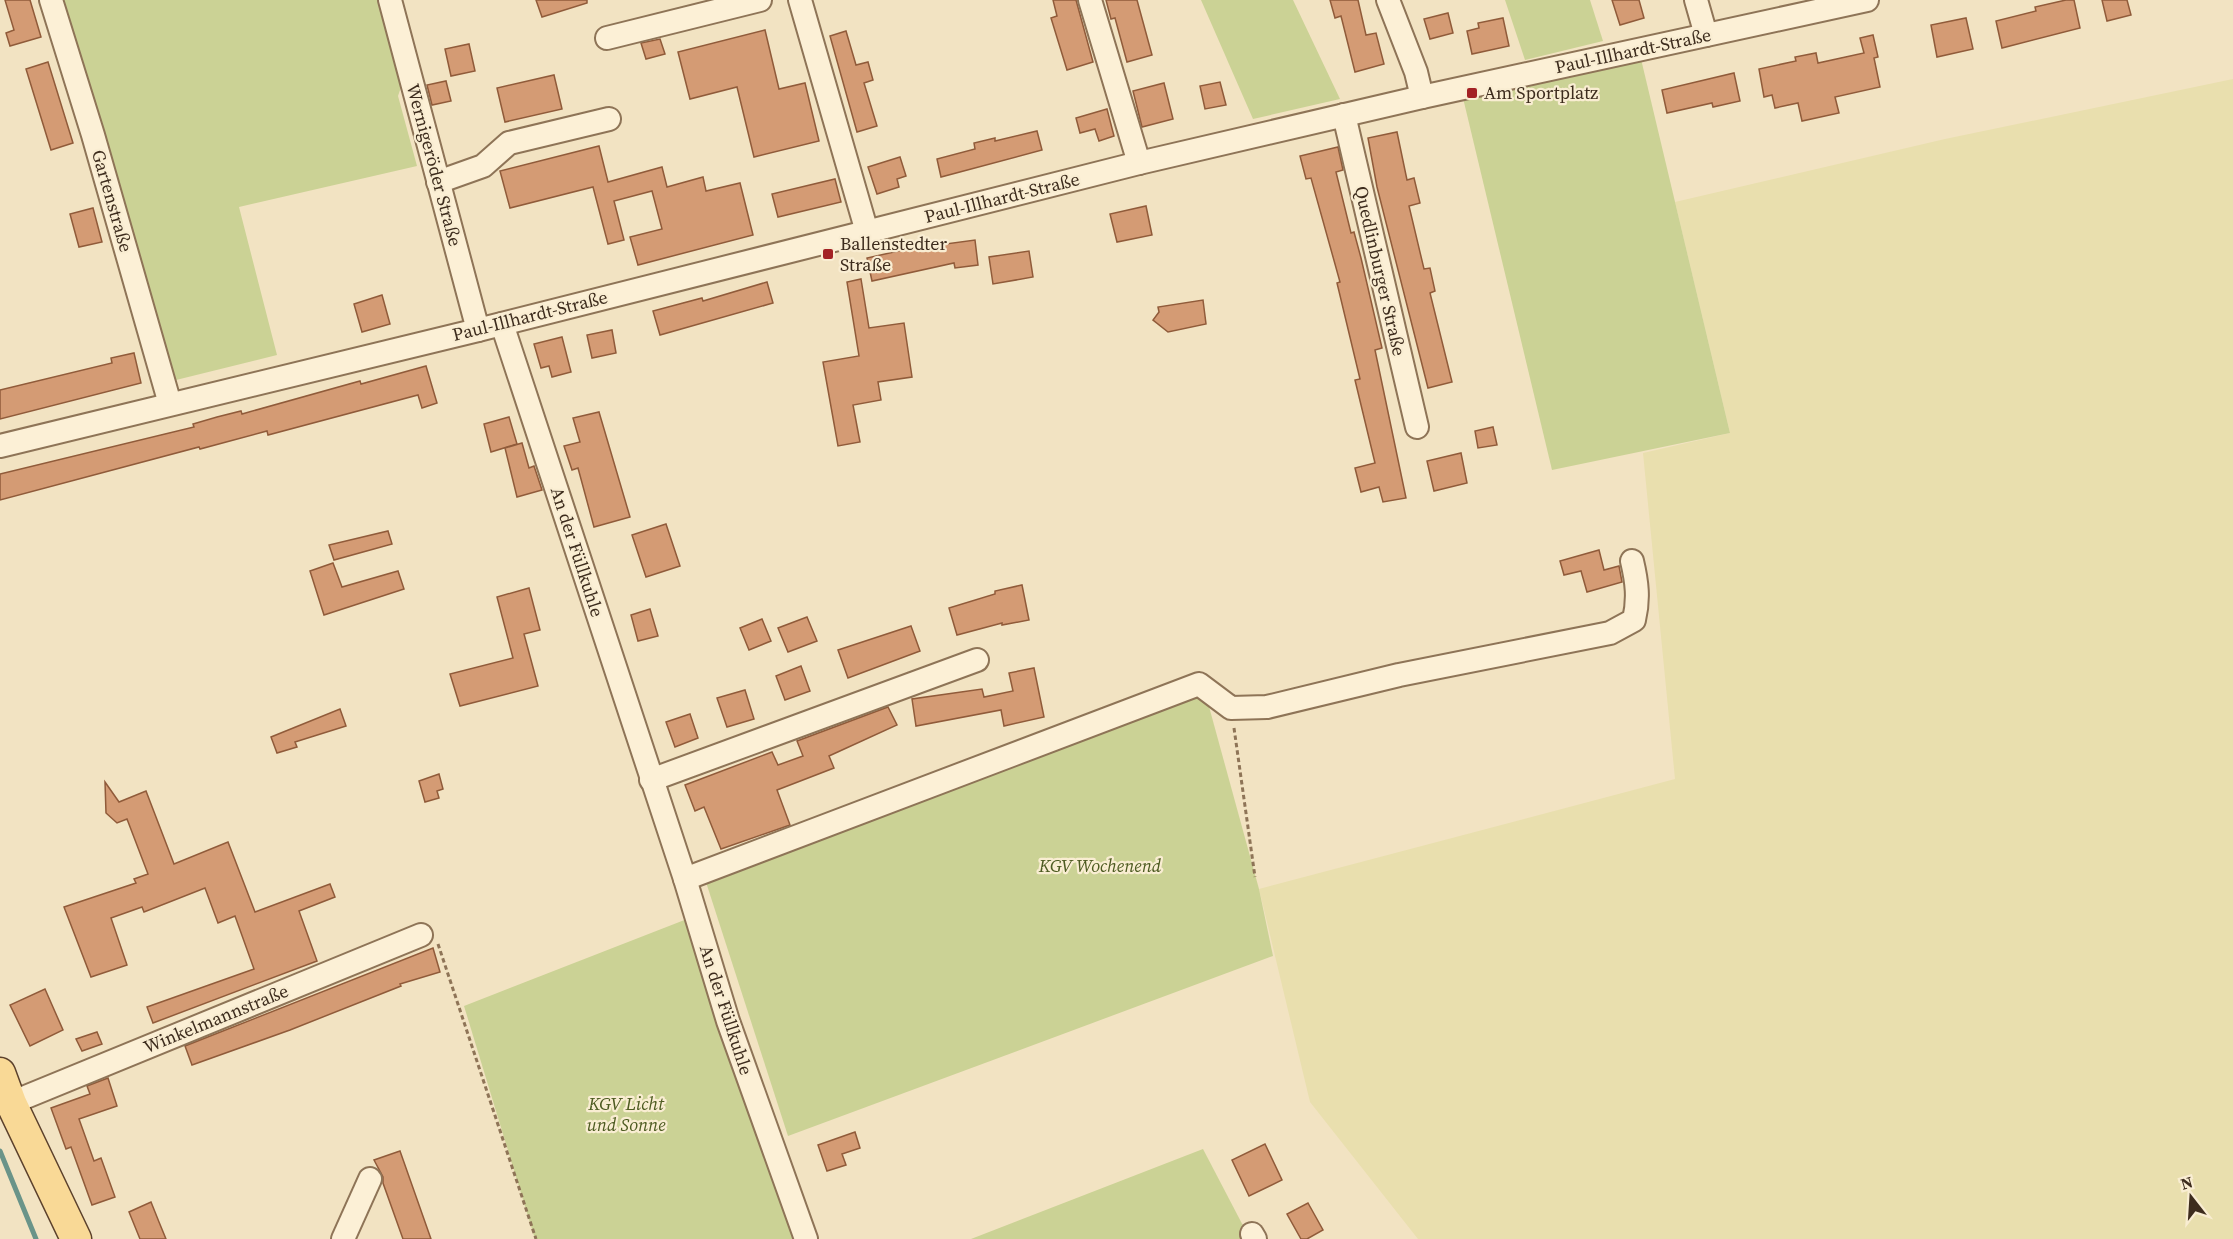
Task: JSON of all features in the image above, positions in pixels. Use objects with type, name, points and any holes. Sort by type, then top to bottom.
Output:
[{"type":"main road","points":[[0,1073],[10,1103],[76,1239]]},
{"type":"street","name":"Gartenstraße","points":[[51,0],[93,135],[170,404]]},
{"type":"street","name":"Wernigeröder Straße","points":[[390,0],[478,330]]},
{"type":"street","points":[[607,38],[760,0]]},
{"type":"street","points":[[800,0],[867,232]]},
{"type":"street","points":[[1090,0],[1139,163]]},
{"type":"street","points":[[1388,0],[1416,72],[1422,97]]},
{"type":"street","points":[[1696,0],[1706,35]]},
{"type":"street","name":"Paul-Illhardt-Straße","points":[[0,446],[478,330],[1139,163],[1344,114],[1867,0]]},
{"type":"street","name":"Quedlinburger Straße","points":[[1344,114],[1417,427]]},
{"type":"street","points":[[438,182],[483,165],[509,143],[609,119]]},
{"type":"street","name":"An der Füllkuhle","points":[[502,324],[685,879],[728,1021],[806,1239]]},
{"type":"street","points":[[685,879],[1199,684],[1231,708],[1267,707],[1399,675],[1610,633],[1634,620],[1638,605],[1637,583],[1632,561]]},
{"type":"street","points":[[651,780],[977,660]]},
{"type":"street","name":"Winkelmannstraße","points":[[10,1103],[421,935]]},
{"type":"street","points":[[343,1239],[370,1179]]},
{"type":"path","points":[[1231,708],[1255,878]]},
{"type":"path","points":[[421,935],[435,934],[536,1239]]},
{"type":"shaded area","points":[[2233,79],[2233,1239],[1418,1239],[1310,1102],[1259,889],[1675,779],[1643,453],[1730,433],[1675,202],[1945,139]]},
{"type":"green space","points":[[63,0],[379,0],[402,84],[398,96],[417,166],[239,207],[277,355],[176,380]]},
{"type":"green space","points":[[1201,0],[1293,0],[1340,99],[1253,119]]},
{"type":"green space","points":[[1505,0],[1590,0],[1603,41],[1525,60]]},
{"type":"green space","points":[[1641,59],[1730,433],[1552,470],[1463,98]]},
{"type":"green space","name":"KGV Wochenend","points":[[1202,681],[1259,889],[1273,956],[788,1136],[704,876]]},
{"type":"green space","name":"KGV Licht und Sonne","points":[[687,919],[801,1239],[535,1239],[464,1006]]},
{"type":"green space","points":[[1203,1149],[1250,1239],[971,1239]]},
{"type":"building","points":[[5,0],[30,0],[41,37],[10,46],[6,33],[14,30]]},
{"type":"building","points":[[536,0],[587,0],[587,3],[542,17]]},
{"type":"building","points":[[1053,0],[1076,0],[1093,62],[1067,70],[1051,18],[1057,16]]},
{"type":"building","points":[[1106,0],[1137,0],[1152,55],[1127,62],[1115,18],[1111,19]]},
{"type":"building","points":[[1330,0],[1358,0],[1366,35],[1376,33],[1384,64],[1355,72],[1341,16],[1335,18]]},
{"type":"building","points":[[1612,0],[1639,0],[1644,18],[1620,25]]},
{"type":"building","points":[[2074,0],[2080,28],[2002,48],[1996,21],[2036,11],[2035,7]]},
{"type":"building","points":[[2102,0],[2127,0],[2131,15],[2107,21]]},
{"type":"building","points":[[1448,13],[1453,33],[1430,39],[1424,19]]},
{"type":"building","points":[[1503,18],[1509,46],[1472,54],[1467,31],[1479,28],[1478,23]]},
{"type":"building","points":[[1966,18],[1973,49],[1937,57],[1931,25]]},
{"type":"building","points":[[765,30],[779,89],[805,83],[819,141],[754,157],[737,87],[690,99],[678,52]]},
{"type":"building","points":[[846,31],[856,65],[868,62],[873,80],[864,83],[877,126],[857,132],[830,36]]},
{"type":"building","points":[[1873,35],[1878,57],[1874,58],[1880,87],[1835,97],[1839,113],[1802,121],[1798,103],[1775,108],[1772,95],[1764,97],[1759,69],[1796,61],[1795,57],[1816,53],[1818,63],[1864,53],[1860,38]]},
{"type":"building","points":[[660,39],[665,54],[646,59],[641,43]]},
{"type":"building","points":[[469,44],[475,71],[451,76],[445,49]]},
{"type":"building","points":[[48,62],[73,143],[51,150],[26,69]]},
{"type":"building","points":[[1734,73],[1740,101],[1713,107],[1712,103],[1667,113],[1662,90]]},
{"type":"building","points":[[554,75],[562,109],[505,122],[497,88]]},
{"type":"building","points":[[446,81],[451,101],[432,105],[427,85]]},
{"type":"building","points":[[1220,82],[1226,105],[1205,109],[1200,86]]},
{"type":"building","points":[[1164,83],[1173,119],[1142,127],[1133,91]]},
{"type":"building","points":[[1107,109],[1114,136],[1099,141],[1095,129],[1080,133],[1076,118]]},
{"type":"building","points":[[1037,131],[1042,150],[941,177],[937,159],[975,149],[974,143],[995,138],[995,141]]},
{"type":"building","points":[[1397,132],[1407,180],[1414,178],[1420,203],[1409,206],[1424,269],[1430,268],[1435,291],[1430,293],[1452,382],[1428,388],[1377,187],[1368,138]]},
{"type":"building","points":[[599,146],[608,182],[662,167],[667,187],[703,177],[706,191],[740,183],[753,235],[638,265],[630,237],[662,229],[652,191],[614,201],[624,240],[608,244],[593,187],[510,208],[500,171]]},
{"type":"building","points":[[1338,147],[1343,170],[1336,172],[1351,233],[1354,232],[1361,258],[1382,348],[1375,350],[1406,498],[1383,502],[1379,487],[1361,492],[1355,468],[1375,463],[1355,380],[1360,379],[1337,283],[1340,282],[1311,178],[1306,179],[1300,156]]},
{"type":"building","points":[[900,157],[906,176],[897,179],[899,187],[877,194],[868,167]]},
{"type":"building","points":[[835,179],[841,202],[778,217],[772,194]]},
{"type":"building","points":[[1146,206],[1152,235],[1117,242],[1110,214]]},
{"type":"building","points":[[93,208],[102,242],[79,247],[70,214]]},
{"type":"building","points":[[975,240],[978,265],[955,268],[954,263],[872,281],[867,258],[930,244],[931,246]]},
{"type":"building","points":[[1029,251],[1033,277],[993,284],[989,257]]},
{"type":"building","points":[[861,279],[869,328],[904,323],[912,377],[878,382],[881,400],[853,405],[860,442],[838,446],[823,362],[859,356],[847,282]]},
{"type":"building","points":[[767,282],[773,303],[660,335],[653,311],[702,298],[703,301]]},
{"type":"building","points":[[382,295],[390,324],[362,332],[354,304]]},
{"type":"building","points":[[1203,300],[1206,324],[1168,332],[1153,320],[1159,312],[1158,307]]},
{"type":"building","points":[[612,330],[616,353],[592,358],[587,335]]},
{"type":"building","points":[[562,337],[571,372],[552,377],[549,366],[541,368],[534,344]]},
{"type":"building","points":[[134,353],[141,383],[0,419],[0,390],[112,363],[111,358]]},
{"type":"building","points":[[426,366],[437,403],[422,408],[418,395],[268,435],[267,431],[200,449],[199,447],[0,500],[0,474],[194,427],[193,424],[217,417],[241,411],[242,414],[360,381],[361,384]]},
{"type":"building","points":[[599,412],[630,517],[594,527],[578,468],[572,470],[564,446],[580,442],[573,418]]},
{"type":"building","points":[[509,417],[517,444],[491,452],[484,424]]},
{"type":"building","points":[[1493,427],[1497,445],[1478,448],[1475,431]]},
{"type":"building","points":[[522,443],[529,468],[534,466],[542,490],[517,497],[505,448]]},
{"type":"building","points":[[1461,453],[1467,483],[1434,491],[1427,461]]},
{"type":"building","points":[[666,524],[680,566],[646,577],[632,535]]},
{"type":"building","points":[[388,531],[392,544],[334,560],[329,545]]},
{"type":"building","points":[[1599,550],[1604,570],[1619,566],[1622,582],[1587,592],[1581,571],[1564,575],[1560,561]]},
{"type":"building","points":[[333,563],[342,587],[398,571],[404,589],[324,615],[310,571]]},
{"type":"building","points":[[1022,585],[1029,620],[1002,625],[1002,623],[957,635],[949,608],[995,594],[995,591]]},
{"type":"building","points":[[529,588],[540,630],[524,634],[538,686],[460,706],[450,674],[513,658],[497,597]]},
{"type":"building","points":[[650,609],[658,636],[638,641],[631,615]]},
{"type":"building","points":[[807,617],[817,641],[788,652],[778,628]]},
{"type":"building","points":[[762,619],[771,641],[749,650],[740,628]]},
{"type":"building","points":[[911,626],[920,651],[848,678],[838,650]]},
{"type":"building","points":[[801,666],[810,691],[785,700],[776,676]]},
{"type":"building","points":[[1034,668],[1044,717],[1004,726],[1001,710],[916,726],[912,699],[982,689],[984,697],[1013,691],[1009,673]]},
{"type":"building","points":[[745,690],[754,719],[727,727],[717,698]]},
{"type":"building","points":[[888,707],[897,725],[829,756],[834,768],[777,790],[790,825],[721,849],[704,807],[695,811],[685,785],[772,752],[778,765],[803,756],[797,741]]},
{"type":"building","points":[[340,709],[346,726],[295,742],[297,747],[277,753],[271,737]]},
{"type":"building","points":[[690,714],[698,738],[675,747],[666,722]]},
{"type":"building","points":[[439,774],[443,789],[437,791],[439,798],[425,802],[419,781]]},
{"type":"building","points":[[105,782],[119,802],[146,791],[174,864],[228,842],[255,912],[330,884],[335,897],[299,911],[317,961],[153,1023],[147,1007],[254,969],[235,916],[218,923],[205,888],[144,912],[142,907],[111,918],[127,965],[91,977],[64,907],[136,883],[134,879],[148,874],[127,819],[117,823],[106,813]]},
{"type":"building","points":[[433,948],[440,972],[400,984],[401,986],[290,1030],[192,1065],[185,1046]]},
{"type":"building","points":[[45,989],[63,1030],[30,1046],[10,1005]]},
{"type":"building","points":[[97,1032],[102,1044],[82,1051],[76,1039]]},
{"type":"building","points":[[108,1078],[117,1106],[79,1119],[94,1161],[101,1158],[115,1197],[92,1205],[71,1147],[66,1149],[51,1108],[90,1094],[87,1086]]},
{"type":"building","points":[[855,1132],[860,1148],[842,1154],[846,1165],[827,1171],[818,1145]]},
{"type":"building","points":[[1265,1144],[1282,1180],[1249,1196],[1232,1160]]},
{"type":"building","points":[[400,1151],[431,1239],[403,1239],[383,1183],[383,1177],[374,1160]]},
{"type":"building","points":[[151,1202],[166,1239],[140,1239],[129,1212]]},
{"type":"building","points":[[1308,1203],[1323,1230],[1307,1239],[1301,1239],[1287,1214]]},
{"type":"waterway","points":[[0,1151],[36,1239]]},
{"type":"place","name":"Am Sportplatz","points":[[1472,93]]},
{"type":"place","name":"Ballenstedter Straße","points":[[828,254]]}]
